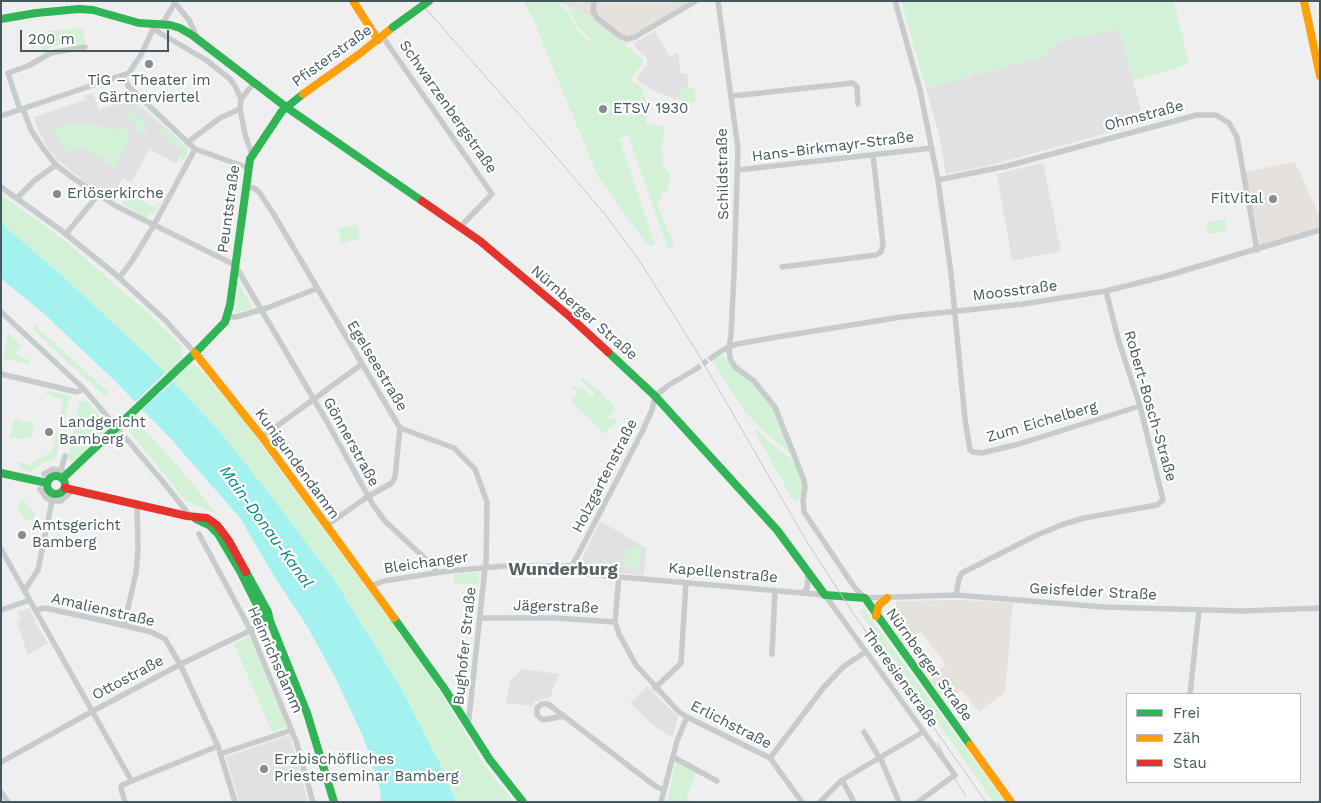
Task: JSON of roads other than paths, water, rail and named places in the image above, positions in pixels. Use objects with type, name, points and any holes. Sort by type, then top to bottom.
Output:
[{"type":"street","name":"Schwarzenbergstraße","points":[[353,1],[492,194],[460,227]]},
{"type":"street","name":"Pfisterstraße","points":[[286,107],[429,1]]},
{"type":"street","points":[[594,1],[593,12],[597,18],[620,36],[627,39],[635,37],[696,1]]},
{"type":"street","name":"Schildstraße","points":[[718,1],[738,139],[729,347]]},
{"type":"street","name":"Zum Eichelberg","points":[[895,1],[920,90],[938,180],[955,310],[965,419],[970,450],[982,453],[1014,445],[1140,406]]},
{"type":"street","points":[[1304,1],[1320,76]]},
{"type":"street","points":[[1309,1],[1320,54]]},
{"type":"street","points":[[1,116],[123,76],[133,70],[155,25],[164,21],[175,2]]},
{"type":"street","name":"Nürnberger Straße","points":[[175,2],[199,40]]},
{"type":"street","name":"Nürnberger Straße","points":[[1,20],[36,13],[79,9],[93,10],[139,23],[175,26],[199,40],[301,118],[460,227],[492,251],[569,316],[655,396],[777,530],[825,595]]},
{"type":"street","points":[[155,25],[156,30],[160,33],[221,71],[235,86],[240,99],[240,109],[248,146],[252,155]]},
{"type":"street","points":[[85,47],[51,53],[28,66],[8,73],[36,138],[56,165],[98,195],[235,265]]},
{"type":"street","points":[[123,76],[129,87],[188,142],[194,150],[249,168]]},
{"type":"street","points":[[240,99],[254,83]]},
{"type":"street","points":[[732,96],[853,83],[857,87],[858,104]]},
{"type":"street","points":[[298,98],[298,110],[301,118]]},
{"type":"street","name":"Peuntstraße","points":[[227,317],[252,155],[286,107]]},
{"type":"street","points":[[188,142],[220,118],[240,109]]},
{"type":"street","name":"Ohmstraße","points":[[938,180],[1007,166],[1197,115],[1216,115],[1228,123],[1237,137],[1257,250]]},
{"type":"street","name":"Hans-Birkmayr-Straße","points":[[738,170],[932,148]]},
{"type":"street","points":[[119,278],[154,225],[194,150]]},
{"type":"street","points":[[782,267],[881,252],[883,244],[873,155]]},
{"type":"street","points":[[18,198],[35,180],[56,165]]},
{"type":"street","name":"Kunigundendamm","points":[[1,187],[66,234],[119,278],[166,321],[195,353],[262,437],[371,586],[435,675],[490,760],[523,802]]},
{"type":"street","name":"Egelseestraße","points":[[247,187],[257,190],[262,196],[400,428],[454,448],[475,469],[487,502],[486,568]]},
{"type":"street","points":[[66,234],[98,195]]},
{"type":"street","name":"Moosstraße","points":[[711,358],[729,347],[750,341],[839,326],[955,310],[1057,299],[1106,291],[1257,250],[1320,230]]},
{"type":"street","name":"Gönnerstraße","points":[[235,265],[341,445],[367,497],[385,521],[424,557],[437,572]]},
{"type":"street","points":[[47,483],[52,477],[62,473],[128,418],[223,325],[227,317],[236,318],[262,310],[316,289]]},
{"type":"street","name":"Robert-Bosch-Straße","points":[[956,595],[958,579],[962,573],[1046,531],[1084,518],[1157,506],[1161,503],[1163,495],[1140,406],[1119,342],[1106,291]]},
{"type":"street","points":[[1,312],[117,428],[192,517]]},
{"type":"street","points":[[729,347],[733,363],[754,381],[775,407],[801,472],[805,487],[804,512],[834,559],[855,588],[865,598]]},
{"type":"street","points":[[262,437],[362,364]]},
{"type":"street","points":[[655,396],[696,368]]},
{"type":"street","points":[[1,374],[80,391]]},
{"type":"street","name":"Holzgartenstraße","points":[[572,566],[645,425],[652,410],[655,396]]},
{"type":"street","points":[[326,526],[367,497],[388,486],[394,480],[400,428]]},
{"type":"street","points":[[40,489],[46,498],[52,501],[61,501],[67,491],[62,473],[65,456]]},
{"type":"street","points":[[44,474],[53,469],[62,473]]},
{"type":"street","points":[[1,473],[47,483]]},
{"type":"street","points":[[47,483],[49,491],[54,494],[67,491],[137,504],[192,517],[209,525],[218,534],[262,614],[270,622],[307,712],[334,802]]},
{"type":"street","points":[[168,512],[176,505],[176,498]]},
{"type":"street","points":[[24,591],[38,570],[52,501]]},
{"type":"street","points":[[125,622],[137,566],[137,504]]},
{"type":"street","name":"Heinrichsdamm","points":[[199,534],[251,631],[302,756],[314,802]]},
{"type":"street","points":[[1,549],[131,780]]},
{"type":"street","points":[[486,568],[572,566],[586,574],[619,576]]},
{"type":"street","name":"Bleichanger","points":[[371,586],[384,581],[437,572],[486,568]]},
{"type":"street","name":"Bughofer Straße","points":[[468,727],[486,568]]},
{"type":"street","points":[[802,593],[808,589],[808,573]]},
{"type":"street","name":"Kapellenstraße","points":[[619,576],[825,595]]},
{"type":"street","name":"Jägerstraße","points":[[480,618],[571,619],[615,622],[619,576]]},
{"type":"street","points":[[655,688],[681,663],[686,582]]},
{"type":"street","points":[[772,654],[775,591]]},
{"type":"street","points":[[825,595],[865,598]]},
{"type":"street","name":"Theresienstraße","points":[[825,595],[955,775],[918,802]]},
{"type":"street","name":"Geisfelder Straße","points":[[865,598],[956,595],[1104,608],[1248,611],[1320,608]]},
{"type":"street","name":"Nürnberger Straße","points":[[865,598],[876,616],[1011,802]]},
{"type":"street","points":[[876,616],[879,605],[887,598]]},
{"type":"street","name":"Amalienstraße","points":[[1,610],[30,600]]},
{"type":"street","name":"Amalienstraße","points":[[35,610],[42,608],[125,622],[161,636],[168,643],[180,664],[218,746],[235,802]]},
{"type":"street","points":[[1190,693],[1199,610]]},
{"type":"street","name":"Ottostraße","points":[[1,762],[180,664],[270,622]]},
{"type":"street","name":"Erlichstraße","points":[[615,622],[619,634],[636,665],[678,711],[770,758],[802,802]]},
{"type":"street","points":[[770,758],[824,687],[843,667],[865,652]]},
{"type":"street","points":[[564,716],[655,786],[664,790]]},
{"type":"street","points":[[661,802],[673,757],[687,717]]},
{"type":"street","points":[[220,754],[292,730]]},
{"type":"street","points":[[864,732],[879,758],[899,802]]},
{"type":"street","points":[[820,802],[842,780],[923,732]]},
{"type":"street","points":[[125,802],[120,786],[218,746]]},
{"type":"street","points":[[673,757],[717,781]]},
{"type":"street","points":[[842,780],[854,802]]},
{"type":"street","points":[[1,792],[8,802]]},
{"type":"water","name":"Main-Donau-Kanal","points":[[1,223],[58,272],[152,359],[222,434],[269,493],[335,581],[400,686],[441,766],[456,802],[381,802],[380,789],[364,739],[336,679],[307,626],[274,576],[240,518],[171,439],[115,381],[41,311],[1,279]]},
{"type":"tunnel","points":[[696,369],[711,358]]},
{"type":"railway","points":[[419,1],[553,153],[608,218],[639,260],[697,352],[807,542],[851,610],[986,802]]},
{"type":"railway","points":[[938,743],[953,776],[966,796]]},
{"type":"place","name":"TiG – Theater im Gärtnerviertel","points":[[149,64]]},
{"type":"place","name":"ETSV 1930","points":[[603,109]]},
{"type":"place","name":"Erlöserkirche","points":[[57,194]]},
{"type":"place","name":"FitVital","points":[[1273,199]]},
{"type":"place","name":"Landgericht Bamberg","points":[[49,432]]},
{"type":"place","name":"Amtsgericht Bamberg","points":[[22,535]]},
{"type":"place","name":"Erzbischöfliches Priesterseminar Bamberg","points":[[264,769]]},
{"type":"district","name":"Wunderburg","points":[[563,570]]}]
